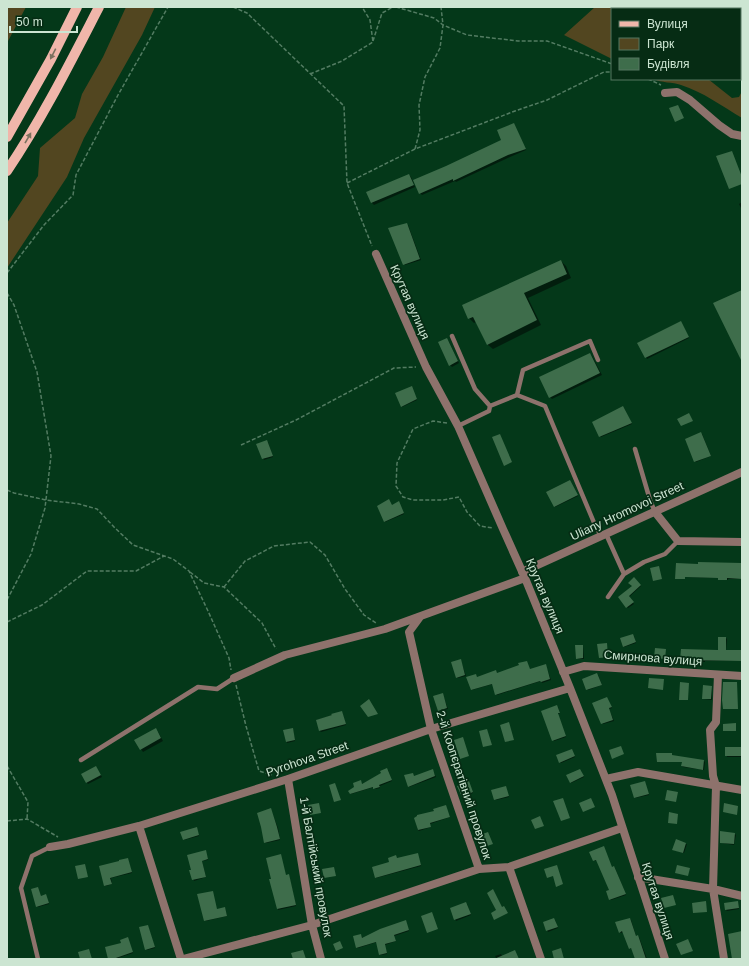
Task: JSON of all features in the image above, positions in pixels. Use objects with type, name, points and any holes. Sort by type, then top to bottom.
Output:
[{"type":"main road","points":[[7,137],[51,59],[77,7]]},
{"type":"main road","points":[[7,171],[21,150],[68,68],[99,7]]},
{"type":"street","points":[[665,93],[677,92],[690,100],[718,125],[732,134],[742,136]]},
{"type":"street","name":"Крутая вулиця","points":[[376,254],[426,367],[458,426],[524,575],[612,794],[664,959]]},
{"type":"street","name":"Uliany Hromovoi Street","points":[[234,678],[285,655],[385,629],[420,617],[524,575],[603,535],[742,472]]},
{"type":"street","points":[[655,512],[678,541],[742,542]]},
{"type":"street","name":"2-й Коопєратівний провулок","points":[[420,617],[409,632],[431,729],[479,870]]},
{"type":"street","name":"Смирнова вулиця","points":[[563,672],[584,666],[742,676]]},
{"type":"street","points":[[718,675],[716,722],[710,730],[712,776],[716,786],[713,889],[724,959]]},
{"type":"street","name":"Pyrohova Street","points":[[50,847],[68,844],[139,826],[288,779],[431,729],[570,688]]},
{"type":"street","points":[[606,779],[638,772],[742,790]]},
{"type":"street","name":"1-й Балтійський провулок","points":[[288,779],[312,924],[321,959]]},
{"type":"street","points":[[139,826],[182,959],[312,924],[479,870],[509,867],[622,828]]},
{"type":"street","name":"2-й Коопєратівний провулок","points":[[509,867],[541,959]]},
{"type":"street","points":[[638,877],[713,889],[742,896]]},
{"type":"lane","points":[[452,336],[475,389],[490,406]]},
{"type":"lane","points":[[517,395],[523,370],[590,341],[598,360]]},
{"type":"lane","points":[[458,426],[489,411],[490,406],[517,395],[545,406],[595,525],[603,535],[624,574]]},
{"type":"lane","points":[[635,449],[655,512]]},
{"type":"lane","points":[[608,597],[624,574],[644,562],[665,554],[678,541]]},
{"type":"lane","points":[[81,760],[198,687],[217,689],[234,678]]},
{"type":"lane","points":[[38,959],[21,888],[32,856],[50,847]]},
{"type":"path","points":[[7,273],[44,225],[73,195],[76,175],[118,95],[168,7]]},
{"type":"path","points":[[233,7],[246,13],[344,106],[347,183],[376,254]]},
{"type":"path","points":[[362,7],[370,20],[373,42]]},
{"type":"path","points":[[310,74],[342,61],[373,42],[382,13],[393,7]]},
{"type":"path","points":[[396,7],[434,18],[444,25],[468,35],[518,41],[547,41],[611,64]]},
{"type":"path","points":[[415,149],[420,130],[419,105],[425,77],[440,48],[444,25],[441,7]]},
{"type":"path","points":[[347,183],[415,149],[547,100],[604,72],[611,72]]},
{"type":"path","points":[[7,293],[14,305],[37,372],[52,456],[45,508],[31,554],[7,600]]},
{"type":"path","points":[[242,445],[296,420],[394,368],[426,367]]},
{"type":"path","points":[[458,426],[434,421],[412,429],[398,463],[396,486],[403,497],[413,500],[443,500],[459,497],[467,512],[480,526],[503,529]]},
{"type":"path","points":[[7,490],[46,500],[79,504],[96,509],[133,545],[173,558],[204,583],[224,588],[262,623],[276,648],[285,655]]},
{"type":"path","points":[[224,588],[245,561],[274,546],[310,542],[325,555],[344,589],[364,615],[385,629]]},
{"type":"path","points":[[7,622],[42,605],[87,571],[136,571],[165,556]]},
{"type":"path","points":[[189,571],[229,658],[259,771],[288,779]]},
{"type":"path","points":[[7,766],[28,802],[27,819]]},
{"type":"path","points":[[7,821],[27,819],[68,844]]},
{"type":"green space","points":[[7,7],[26,7],[7,43]]},
{"type":"green space","points":[[126,7],[155,7],[142,35],[84,138],[67,177],[7,268],[7,223],[38,176],[40,148],[75,118],[82,94],[103,57]]},
{"type":"green space","points":[[595,7],[622,8],[611,8],[611,58],[564,35]]},
{"type":"green space","points":[[656,80],[709,80],[732,98],[739,97],[742,91],[742,118],[697,91],[678,84]]},
{"type":"building","points":[[678,105],[684,118],[675,122],[669,108]]},
{"type":"building","points":[[514,123],[526,149],[508,155],[453,181],[453,179],[419,194],[413,180],[501,140],[497,130]]},
{"type":"building","points":[[732,151],[742,177],[742,184],[729,189],[716,156]]},
{"type":"building","points":[[409,174],[414,185],[371,203],[366,192]]},
{"type":"building","points":[[407,223],[420,259],[403,265],[388,228]]},
{"type":"building","points":[[561,260],[567,274],[524,293],[537,320],[487,345],[473,317],[468,319],[462,305]]},
{"type":"building","points":[[742,290],[742,362],[713,303]]},
{"type":"building","points":[[681,321],[689,337],[645,358],[637,343]]},
{"type":"building","points":[[447,338],[458,361],[449,366],[438,342]]},
{"type":"building","points":[[590,353],[600,373],[549,398],[539,377]]},
{"type":"building","points":[[412,386],[417,399],[401,407],[395,393]]},
{"type":"building","points":[[623,406],[632,423],[599,437],[592,422]]},
{"type":"building","points":[[689,413],[693,421],[681,426],[677,419]]},
{"type":"building","points":[[701,432],[711,456],[694,462],[685,439]]},
{"type":"building","points":[[500,434],[512,462],[504,466],[492,437]]},
{"type":"building","points":[[267,440],[273,456],[262,459],[256,444]]},
{"type":"building","points":[[570,480],[578,495],[554,507],[546,492]]},
{"type":"building","points":[[389,499],[392,505],[399,501],[404,513],[384,522],[377,506]]},
{"type":"building","points":[[698,562],[742,563],[742,579],[727,578],[727,580],[718,580],[718,578],[685,577],[685,579],[675,579],[676,563],[698,564]]},
{"type":"building","points":[[659,566],[662,579],[653,581],[650,568]]},
{"type":"building","points":[[634,577],[641,585],[629,596],[634,602],[626,608],[618,597],[632,586],[628,583]]},
{"type":"building","points":[[633,634],[636,642],[623,647],[620,638]]},
{"type":"building","points":[[718,637],[726,637],[726,650],[742,650],[742,661],[680,660],[681,649],[718,650]]},
{"type":"building","points":[[607,643],[608,657],[599,658],[597,644]]},
{"type":"building","points":[[575,645],[583,645],[583,658],[576,659]]},
{"type":"building","points":[[655,648],[666,649],[665,659],[654,658]]},
{"type":"building","points":[[461,659],[465,675],[456,678],[451,662]]},
{"type":"building","points":[[527,661],[530,669],[546,664],[550,679],[495,695],[492,684],[471,690],[466,677],[476,674],[477,677],[496,670],[497,673],[519,665],[518,663]]},
{"type":"building","points":[[597,673],[602,685],[586,690],[582,679]]},
{"type":"building","points":[[649,678],[664,679],[663,690],[648,688]]},
{"type":"building","points":[[680,682],[689,683],[688,700],[679,700]]},
{"type":"building","points":[[723,682],[737,682],[738,709],[723,709]]},
{"type":"building","points":[[703,685],[712,686],[711,699],[702,699]]},
{"type":"building","points":[[443,693],[447,708],[438,711],[433,696]]},
{"type":"building","points":[[607,697],[612,707],[609,708],[613,720],[601,724],[592,703]]},
{"type":"building","points":[[369,699],[378,714],[368,717],[360,706]]},
{"type":"building","points":[[557,705],[560,713],[558,713],[566,736],[552,741],[541,711]]},
{"type":"building","points":[[342,711],[346,724],[319,731],[316,720]]},
{"type":"building","points":[[509,722],[514,740],[505,742],[500,725]]},
{"type":"building","points":[[736,723],[736,731],[723,731],[723,724]]},
{"type":"building","points":[[156,728],[161,738],[140,750],[134,740]]},
{"type":"building","points":[[293,728],[295,740],[286,742],[283,730]]},
{"type":"building","points":[[487,729],[492,745],[483,747],[479,731]]},
{"type":"building","points":[[463,737],[469,756],[460,759],[454,740]]},
{"type":"building","points":[[621,746],[624,754],[612,759],[609,750]]},
{"type":"building","points":[[725,747],[742,747],[742,756],[725,756]]},
{"type":"building","points":[[572,749],[575,756],[559,763],[556,755]]},
{"type":"building","points":[[656,753],[672,753],[672,755],[704,760],[703,770],[681,766],[682,762],[657,762]]},
{"type":"building","points":[[96,766],[101,775],[86,783],[81,774]]},
{"type":"building","points":[[387,768],[392,780],[373,789],[373,787],[350,794],[348,791],[354,787],[353,783],[361,780],[362,784],[381,773],[380,771]]},
{"type":"building","points":[[433,769],[435,776],[408,787],[404,775],[413,773],[414,776]]},
{"type":"building","points":[[580,769],[584,776],[570,783],[566,775]]},
{"type":"building","points":[[469,781],[473,792],[462,797],[457,786]]},
{"type":"building","points":[[645,781],[649,794],[634,798],[630,785]]},
{"type":"building","points":[[335,783],[341,800],[334,802],[329,785]]},
{"type":"building","points":[[506,786],[509,796],[494,800],[491,790]]},
{"type":"building","points":[[667,790],[678,792],[676,802],[665,800]]},
{"type":"building","points":[[563,798],[570,818],[561,821],[553,801]]},
{"type":"building","points":[[591,798],[595,807],[583,812],[579,803]]},
{"type":"building","points":[[319,803],[321,813],[310,815],[308,805]]},
{"type":"building","points":[[724,803],[738,806],[737,815],[723,812]]},
{"type":"building","points":[[446,805],[450,817],[430,823],[431,827],[418,830],[414,818],[417,815],[434,811],[433,809]]},
{"type":"building","points":[[271,808],[280,839],[264,843],[257,813]]},
{"type":"building","points":[[669,812],[678,814],[677,824],[668,823]]},
{"type":"building","points":[[540,816],[544,826],[535,829],[531,820]]},
{"type":"building","points":[[197,827],[199,835],[183,840],[180,832]]},
{"type":"building","points":[[720,831],[735,833],[734,844],[720,843]]},
{"type":"building","points":[[488,832],[493,844],[484,847],[480,835]]},
{"type":"building","points":[[676,839],[686,843],[683,853],[672,850]]},
{"type":"building","points":[[604,846],[612,867],[614,866],[626,894],[609,900],[606,891],[609,890],[596,860],[593,861],[589,852]]},
{"type":"building","points":[[206,850],[208,859],[202,861],[206,877],[192,880],[187,855]]},
{"type":"building","points":[[418,853],[421,865],[375,878],[372,867],[389,862],[388,858],[396,855],[397,858]]},
{"type":"building","points":[[281,854],[286,875],[289,874],[296,905],[277,909],[269,879],[271,879],[266,858]]},
{"type":"building","points":[[128,858],[132,872],[110,878],[112,884],[104,886],[99,866]]},
{"type":"building","points":[[85,864],[88,877],[78,879],[75,866]]},
{"type":"building","points":[[557,865],[563,884],[556,887],[553,876],[547,878],[544,869]]},
{"type":"building","points":[[677,865],[690,868],[688,876],[675,873]]},
{"type":"building","points":[[334,867],[336,876],[324,878],[322,869]]},
{"type":"building","points":[[38,887],[41,896],[46,894],[49,903],[36,907],[31,889]]},
{"type":"building","points":[[493,889],[502,907],[504,906],[508,913],[494,920],[491,913],[496,910],[487,893]]},
{"type":"building","points":[[213,891],[217,909],[225,907],[227,916],[204,921],[197,894]]},
{"type":"building","points":[[673,895],[676,905],[664,908],[661,898]]},
{"type":"building","points":[[706,901],[707,912],[693,913],[692,903]]},
{"type":"building","points":[[738,901],[739,908],[725,910],[724,903]]},
{"type":"building","points":[[466,902],[471,914],[454,920],[450,908]]},
{"type":"building","points":[[432,912],[438,929],[427,933],[421,916]]},
{"type":"building","points":[[554,918],[558,927],[546,931],[543,922]]},
{"type":"building","points":[[630,918],[636,936],[638,935],[646,959],[635,959],[631,948],[629,949],[622,931],[619,933],[615,922]]},
{"type":"building","points":[[406,920],[409,930],[394,935],[396,941],[385,944],[387,953],[379,955],[376,942],[356,948],[353,936],[361,934],[362,938],[380,929]]},
{"type":"building","points":[[148,925],[155,947],[145,950],[139,927]]},
{"type":"building","points":[[742,931],[742,959],[732,959],[728,934]]},
{"type":"building","points":[[128,937],[133,952],[113,959],[108,959],[105,947],[121,943],[120,940]]},
{"type":"building","points":[[688,939],[693,951],[681,955],[676,944]]},
{"type":"building","points":[[340,941],[343,948],[336,951],[333,944]]},
{"type":"building","points":[[561,948],[564,959],[554,959],[552,951]]},
{"type":"building","points":[[89,949],[92,959],[80,959],[78,952]]},
{"type":"building","points":[[303,950],[306,959],[293,959],[291,953]]},
{"type":"building","points":[[515,950],[519,959],[494,959]]}]
